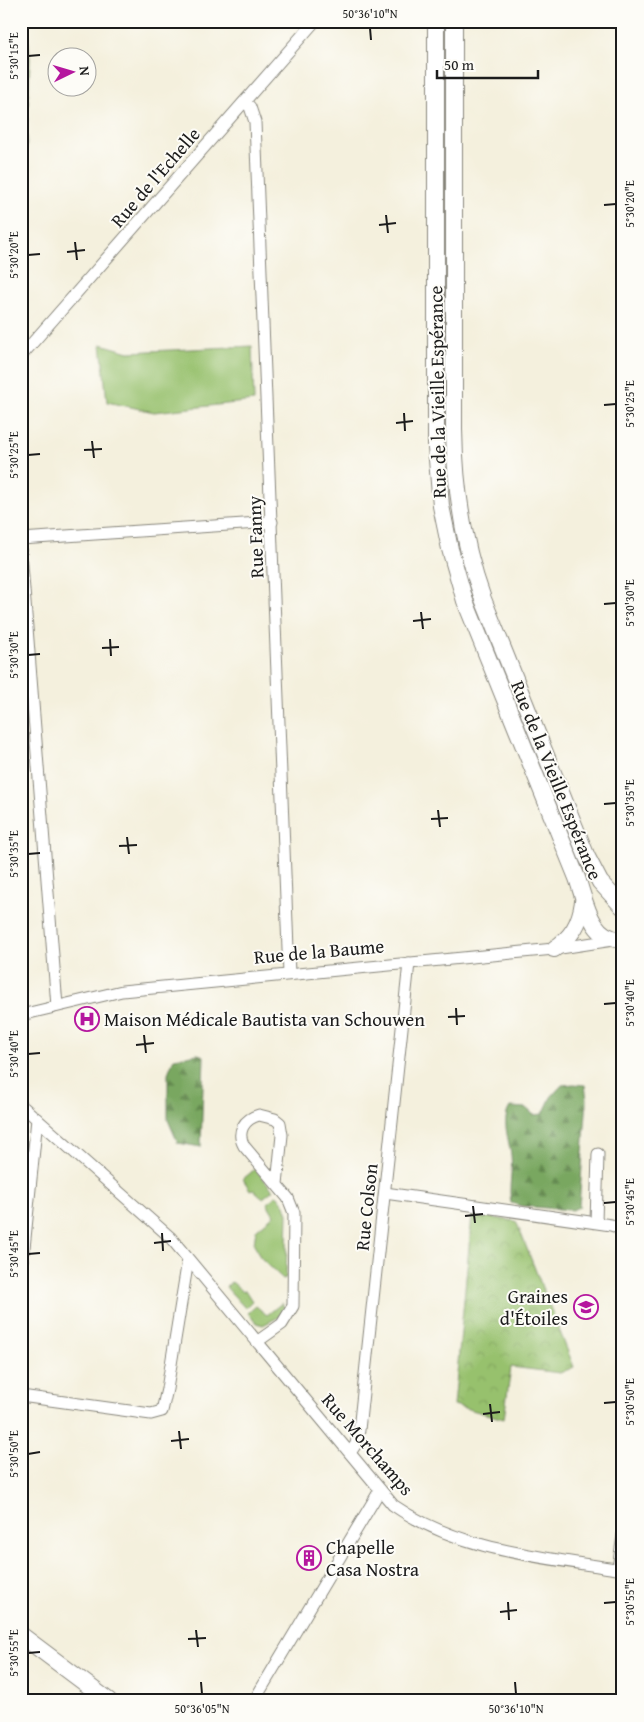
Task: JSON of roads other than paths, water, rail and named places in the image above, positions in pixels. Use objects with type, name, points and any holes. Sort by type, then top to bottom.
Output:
[{"type":"street","name":"Rue de l'Echelle","points":[[21,356],[315,21]]},
{"type":"street","name":"Rue de la Vieille Espérance","points":[[436,21],[436,448],[441,506],[464,601],[577,878],[583,902],[594,923],[618,940]]},
{"type":"street","name":"Rue de la Vieille Espérance","points":[[454,21],[454,429],[456,480],[460,514],[471,563],[483,599],[587,857],[600,882],[623,907]]},
{"type":"street","name":"Rue Fanny","points":[[245,102],[250,107],[255,122],[289,974]]},
{"type":"street","points":[[21,538],[272,522]]},
{"type":"street","points":[[21,552],[56,1006]]},
{"type":"street","points":[[554,949],[570,937],[575,928],[583,902]]},
{"type":"street","name":"Rue de la Baume","points":[[21,1015],[122,991],[554,949],[618,940]]},
{"type":"street","name":"Rue Colson","points":[[350,1453],[356,1444],[360,1430],[409,963]]},
{"type":"street","name":"Rue Morchamps","points":[[21,1105],[170,1236],[393,1505],[415,1519],[461,1538],[539,1559],[621,1570],[623,1535]]},
{"type":"street","points":[[258,1341],[286,1320],[294,1300],[294,1213],[288,1198],[241,1140],[242,1128],[247,1121],[259,1114],[275,1119],[281,1129],[277,1184]]},
{"type":"street","points":[[21,1278],[37,1119]]},
{"type":"street","points":[[596,1222],[598,1154]]},
{"type":"street","points":[[385,1193],[596,1222],[617,1227],[623,1234]]},
{"type":"street","points":[[21,1396],[150,1414],[162,1411],[188,1260]]},
{"type":"street","points":[[254,1701],[380,1490]]},
{"type":"street","points":[[21,1635],[109,1701]]},
{"type":"place","name":"Maison Médicale Bautista van Schouwen","points":[[87,1019]]},
{"type":"place","name":"Graines d'Étoiles","points":[[586,1307]]},
{"type":"place","name":"Chapelle Casa Nostra","points":[[309,1558]]}]
